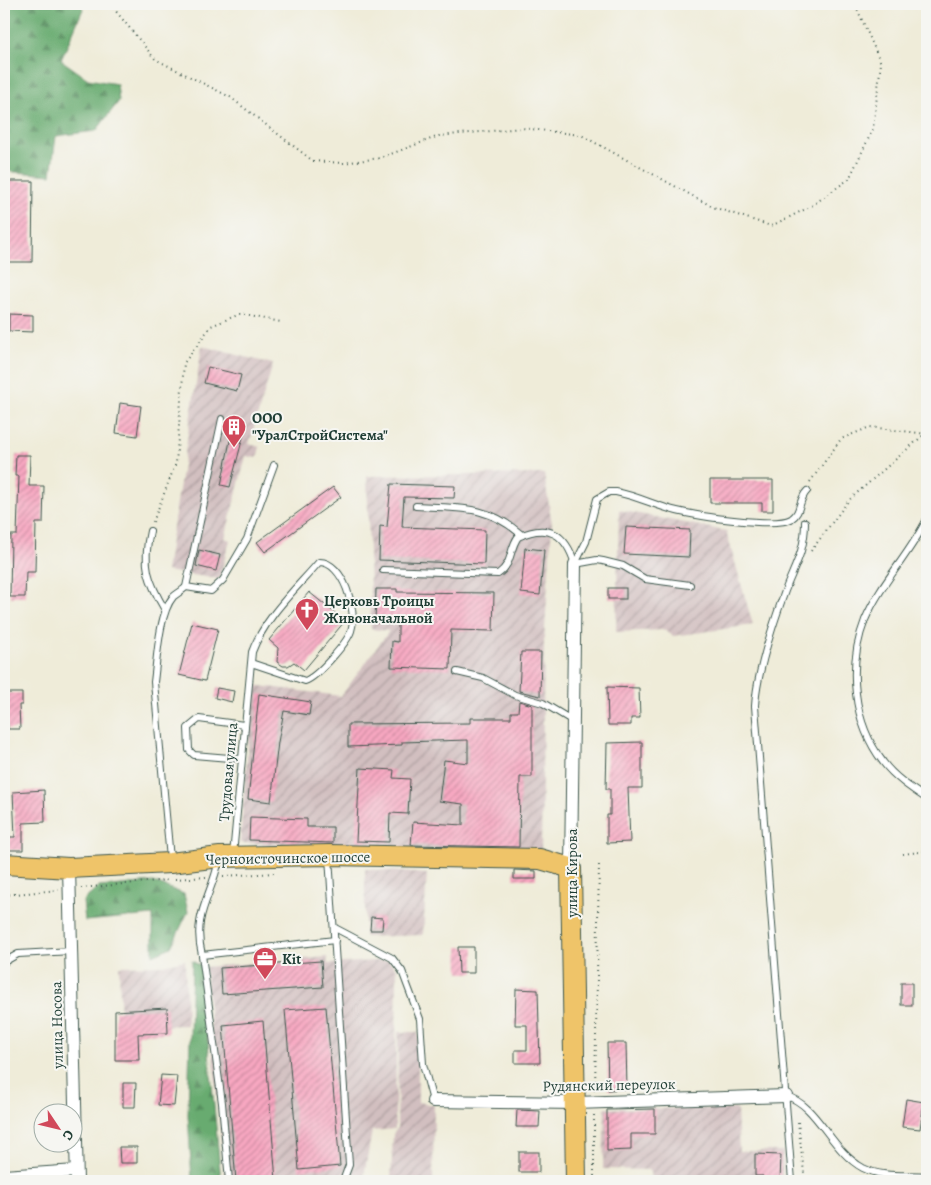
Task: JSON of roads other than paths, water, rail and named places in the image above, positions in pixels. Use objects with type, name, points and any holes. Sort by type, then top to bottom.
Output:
[{"type":"main road","name":"Черноисточинское шоссе","points":[[4,864],[69,868],[170,863],[226,857],[329,855],[540,859],[571,868]]},
{"type":"main road","name":"улица Кирова","points":[[571,868],[585,1103],[576,1181]]},
{"type":"street","name":"улица Кирова","points":[[571,868],[575,564]]},
{"type":"street","name":"улица Носова","points":[[69,868],[77,1176]]},
{"type":"street","name":"Рудянский переулок","points":[[433,1101],[585,1103],[790,1097]]},
{"type":"street","points":[[4,1176],[77,1176]]},
{"type":"lane","points":[[170,863],[154,682],[165,610],[173,598],[186,587],[222,419]]},
{"type":"lane","points":[[186,587],[211,591],[223,580],[248,539],[274,465]]},
{"type":"lane","points":[[575,564],[586,542],[593,507],[597,499],[609,492],[625,494],[678,512],[781,523],[790,520],[798,513],[802,496],[807,491]]},
{"type":"lane","points":[[416,506],[485,512],[499,518],[522,535]]},
{"type":"lane","points":[[927,519],[919,536],[876,600],[865,620],[856,657],[855,684],[858,709],[873,747],[884,764],[927,798]]},
{"type":"lane","points":[[792,1181],[790,1097],[755,706],[757,687],[772,632],[803,547],[805,522]]},
{"type":"lane","points":[[150,531],[145,551],[147,576],[165,610]]},
{"type":"lane","points":[[383,570],[498,574],[508,564],[515,542],[522,535],[547,531],[556,534],[566,541],[575,564]]},
{"type":"lane","points":[[575,564],[603,561],[623,566],[645,579],[690,585]]},
{"type":"lane","name":"Трудовая улица","points":[[229,1181],[222,1103],[202,955],[197,936],[198,922],[226,857],[241,759],[252,652],[258,635],[319,562],[332,564],[338,570],[354,616],[351,632],[320,671],[305,681],[251,663]]},
{"type":"lane","points":[[457,672],[483,678],[516,695],[543,703],[573,721]]},
{"type":"lane","points":[[241,759],[194,755],[189,750],[188,728],[199,719],[244,725]]},
{"type":"lane","points":[[329,855],[349,1157],[347,1174],[343,1181]]},
{"type":"lane","points":[[335,928],[392,958],[402,971],[420,1019],[423,1064],[433,1101]]},
{"type":"lane","points":[[202,955],[335,940]]},
{"type":"lane","points":[[4,962],[18,954],[72,951]]},
{"type":"lane","points":[[790,1097],[804,1104],[828,1137],[864,1168],[889,1175],[927,1176]]},
{"type":"place","name":"ООО \"УралСтройСистема\"","points":[[234,448]]},
{"type":"place","name":"Церковь Троицы Живоначальной","points":[[307,631]]},
{"type":"place","name":"Kit","points":[[265,980]]}]
